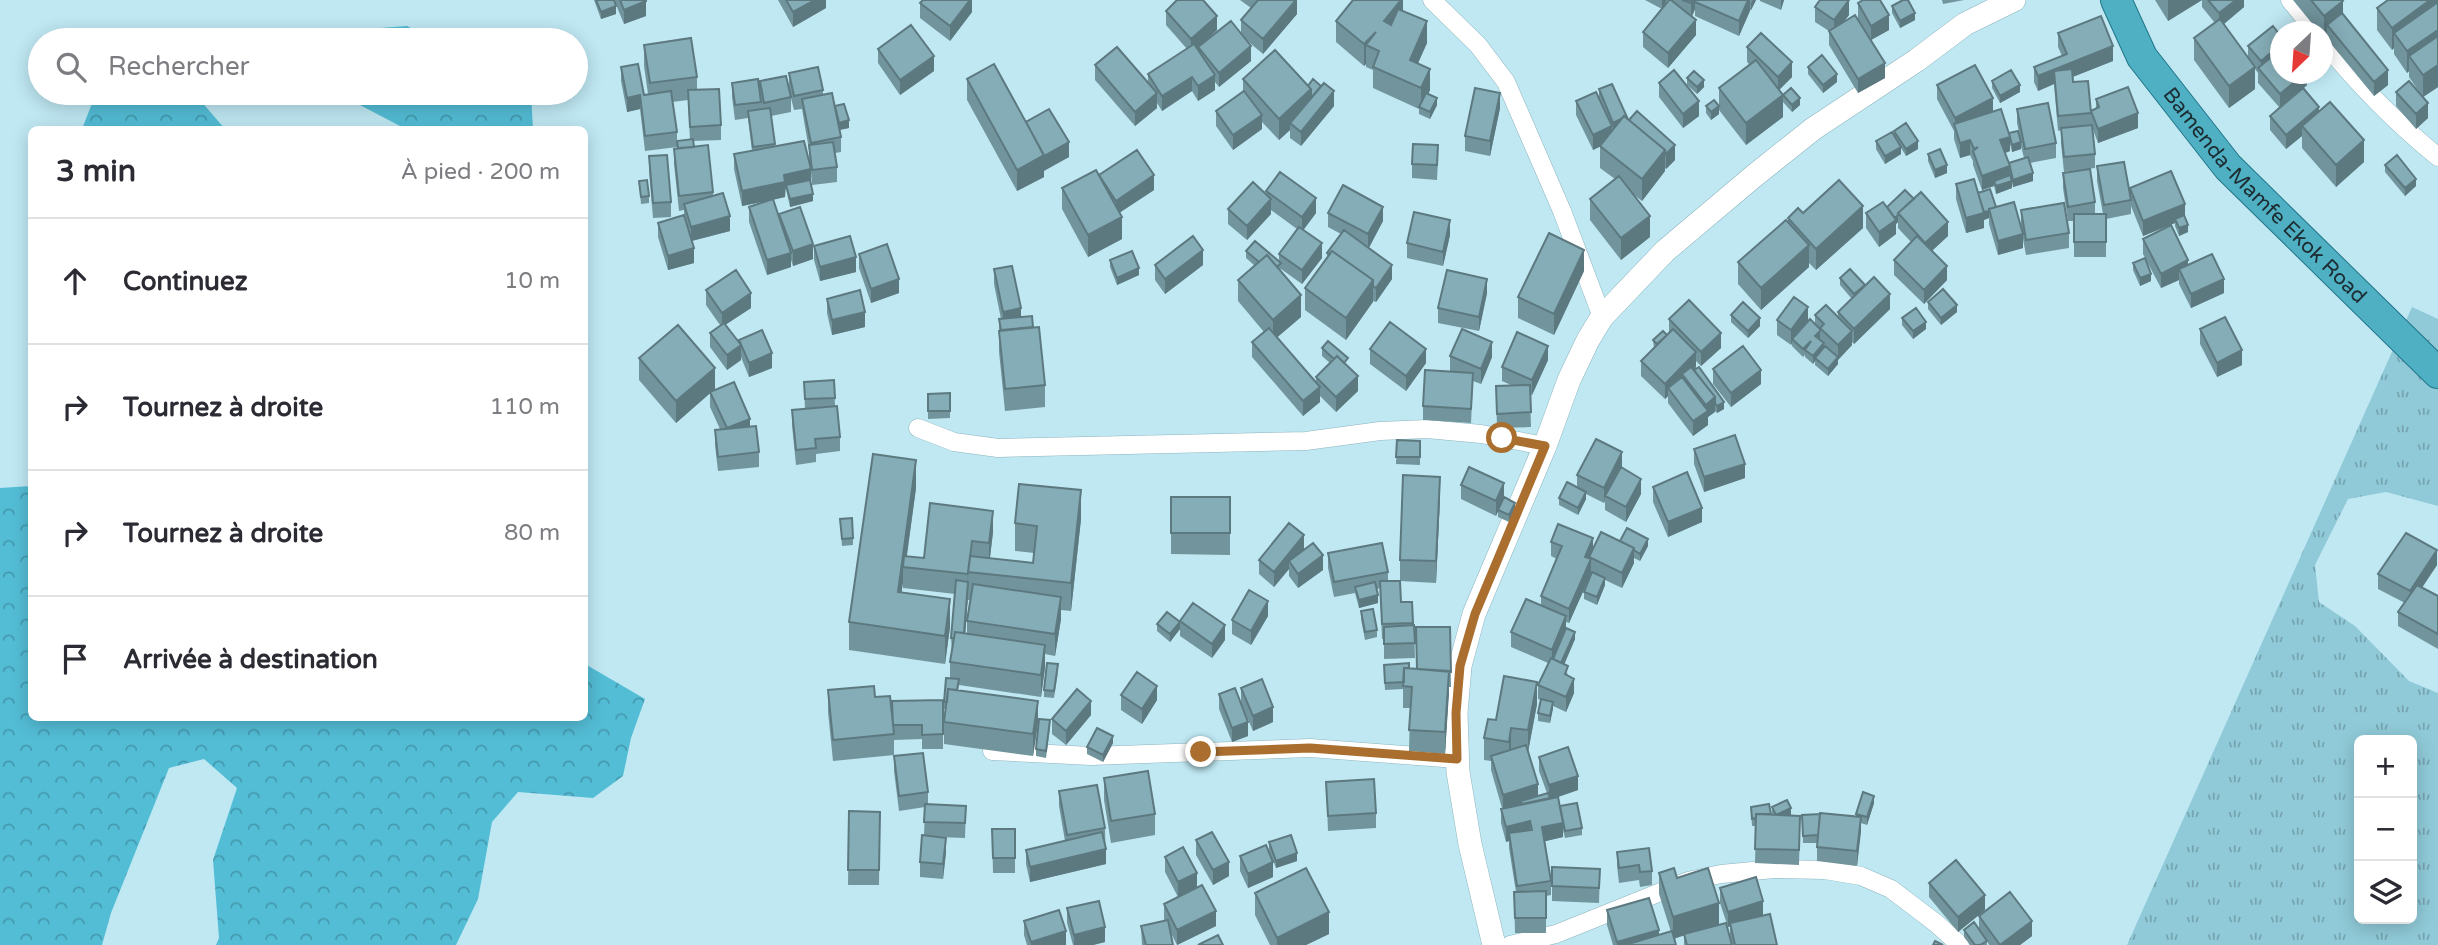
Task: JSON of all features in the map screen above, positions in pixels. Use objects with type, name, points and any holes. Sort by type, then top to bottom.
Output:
[{"type":"highway","name":"Bamenda-Mamfe Ekok Road","points":[[2116,0],[2142,57],[2228,167],[2438,373]]},
{"type":"street","points":[[1432,0],[1478,45],[1506,82],[1562,211],[1602,317]]},
{"type":"street","points":[[1494,945],[1470,844],[1457,759],[1456,713],[1460,666],[1471,627],[1507,535],[1545,446],[1569,380],[1588,340],[1602,317],[1665,251],[1813,129],[1917,60],[1965,24],[2014,0]]},
{"type":"street","points":[[2290,0],[2307,21]]},
{"type":"street","points":[[2333,54],[2409,133],[2438,157]]},
{"type":"street","points":[[918,428],[954,442],[998,448],[1306,441],[1380,431],[1427,429],[1481,434],[1545,446]]},
{"type":"street","points":[[992,751],[1091,756],[1310,748],[1457,759]]},
{"type":"street","points":[[1510,945],[1556,934],[1688,881],[1721,874],[1774,869],[1825,870],[1861,876],[1891,889],[1960,945]]},
{"type":"green space","points":[[91,105],[204,105],[222,126],[83,126]]},
{"type":"green space","points":[[360,105],[532,105],[533,126],[400,126]]},
{"type":"green space","points":[[2412,307],[2438,319],[2438,506],[2386,492],[2348,499],[2315,565],[2319,602],[2355,626],[2409,681],[2438,693],[2438,945],[2127,945]]},
{"type":"green space","points":[[28,486],[28,721],[588,721],[588,666],[645,699],[631,738],[623,776],[593,798],[518,792],[492,822],[478,899],[456,945],[216,945],[219,938],[213,860],[237,788],[204,759],[169,768],[111,913],[102,945],[0,945],[0,488]]},
{"type":"building","points":[[596,0],[614,0],[616,6],[601,12]]},
{"type":"building","points":[[620,0],[646,0],[646,1],[624,10]]},
{"type":"building","points":[[786,0],[815,0],[793,12]]},
{"type":"building","points":[[923,0],[970,0],[950,26],[920,3]]},
{"type":"building","points":[[1177,0],[1203,0],[1217,16],[1191,39],[1166,11]]},
{"type":"building","points":[[1258,0],[1296,0],[1263,39],[1241,20]]},
{"type":"building","points":[[1353,0],[1401,0],[1384,21],[1391,25],[1398,9],[1427,21],[1410,60],[1430,69],[1421,88],[1373,67],[1379,51],[1366,45],[1376,32],[1364,44],[1336,21]]},
{"type":"building","points":[[1669,0],[1696,20],[1668,53],[1643,32]]},
{"type":"building","points":[[1695,0],[1748,0],[1739,21]]},
{"type":"building","points":[[1820,0],[1849,0],[1834,20],[1815,7]]},
{"type":"building","points":[[1863,0],[1880,0],[1889,15],[1871,26],[1858,3]]},
{"type":"building","points":[[1908,0],[1915,13],[1900,21],[1892,6]]},
{"type":"building","points":[[2208,0],[2236,0],[2219,13]]},
{"type":"building","points":[[2311,0],[2342,0],[2343,1],[2324,16]]},
{"type":"building","points":[[2388,0],[2430,0],[2392,28],[2377,8]]},
{"type":"building","points":[[2438,2],[2438,30],[2407,51],[2394,33]]},
{"type":"building","points":[[2342,13],[2388,70],[2374,82],[2333,32],[2332,21]]},
{"type":"building","points":[[1855,15],[1885,63],[1858,79],[1829,31]]},
{"type":"building","points":[[2101,16],[2113,46],[2038,76],[2034,67],[2067,54],[2058,33]]},
{"type":"building","points":[[2220,19],[2255,67],[2229,86],[2194,38]]},
{"type":"building","points":[[1231,21],[1251,46],[1219,73],[1198,47]]},
{"type":"building","points":[[911,25],[934,56],[900,80],[878,49]]},
{"type":"building","points":[[2270,28],[2270,53],[2261,61],[2248,46]]},
{"type":"building","points":[[1761,33],[1792,62],[1778,77],[1747,47]]},
{"type":"building","points":[[2438,36],[2438,65],[2423,75],[2409,56]]},
{"type":"building","points":[[691,38],[697,77],[650,83],[644,45]]},
{"type":"building","points":[[1194,44],[1215,75],[1198,86],[1192,77],[1162,96],[1148,74]]},
{"type":"building","points":[[1117,47],[1157,93],[1135,112],[1095,65]]},
{"type":"building","points":[[1275,50],[1311,89],[1279,119],[1243,79]]},
{"type":"building","points":[[1822,55],[1837,74],[1823,85],[1808,67]]},
{"type":"building","points":[[2270,58],[2270,82],[2258,68]]},
{"type":"building","points":[[1756,60],[1783,95],[1746,123],[1719,88]]},
{"type":"building","points":[[638,64],[644,95],[671,91],[677,132],[645,136],[640,95],[627,98],[621,67]]},
{"type":"building","points":[[994,64],[1044,155],[1017,170],[967,79]]},
{"type":"building","points":[[1975,65],[1993,98],[1955,118],[1937,85]]},
{"type":"building","points":[[818,67],[823,90],[794,96],[789,73]]},
{"type":"building","points":[[2072,69],[2073,82],[2088,81],[2091,113],[2058,116],[2054,71]]},
{"type":"building","points":[[1674,70],[1699,101],[1683,114],[1659,83]]},
{"type":"building","points":[[2011,70],[2020,85],[2000,96],[1992,81]]},
{"type":"building","points":[[1694,71],[1704,80],[1697,87],[1687,78]]},
{"type":"building","points":[[786,76],[791,97],[764,103],[760,81]]},
{"type":"building","points":[[758,79],[761,102],[735,105],[732,83]]},
{"type":"building","points":[[1313,79],[1321,86],[1312,97],[1308,86]]},
{"type":"building","points":[[2409,81],[2428,103],[2416,114],[2396,92]]},
{"type":"building","points":[[1324,83],[1334,91],[1301,132],[1290,123]]},
{"type":"building","points":[[1612,84],[1627,117],[1624,116],[1613,123],[1599,89]]},
{"type":"building","points":[[2272,84],[2292,84],[2280,94]]},
{"type":"building","points":[[2128,87],[2138,113],[2098,129],[2091,111],[2099,107],[2096,99]]},
{"type":"building","points":[[1475,88],[1500,93],[1490,141],[1465,136]]},
{"type":"building","points":[[1791,88],[1800,98],[1792,105],[1783,95]]},
{"type":"building","points":[[2303,88],[2319,107],[2286,135],[2270,116]]},
{"type":"building","points":[[719,89],[721,125],[690,127],[688,90]]},
{"type":"building","points":[[1244,91],[1262,115],[1233,135],[1216,111]]},
{"type":"building","points":[[1596,92],[1612,126],[1593,135],[1576,101]]},
{"type":"building","points":[[832,93],[841,137],[811,143],[802,99]]},
{"type":"building","points":[[1426,93],[1437,98],[1430,112],[1419,107]]},
{"type":"building","points":[[1714,100],[1719,106],[1711,112],[1706,106]]},
{"type":"building","points":[[2330,102],[2364,140],[2336,165],[2302,126]]},
{"type":"building","points":[[2048,103],[2056,143],[2025,149],[2017,109]]},
{"type":"building","points":[[844,104],[849,120],[839,123],[835,106]]},
{"type":"building","points":[[770,108],[775,144],[753,147],[748,111]]},
{"type":"building","points":[[1049,109],[1069,142],[1044,156],[1026,122]]},
{"type":"building","points":[[2001,109],[2010,137],[2000,140],[2010,166],[1982,176],[1973,151],[1978,147],[1974,149],[1970,140],[1960,143],[1954,124]]},
{"type":"building","points":[[1637,111],[1675,145],[1666,154],[1665,150],[1629,120]]},
{"type":"building","points":[[1624,116],[1665,150],[1642,179],[1600,146]]},
{"type":"building","points":[[1906,123],[1918,141],[1906,149],[1894,131]]},
{"type":"building","points":[[2092,125],[2095,154],[2064,157],[2061,128]]},
{"type":"building","points":[[2018,131],[2021,142],[2012,145],[2009,133]]},
{"type":"building","points":[[1892,132],[1901,147],[1885,156],[1876,141]]},
{"type":"building","points":[[693,139],[694,147],[678,148],[677,141]]},
{"type":"building","points":[[804,141],[811,169],[784,175],[785,182],[742,191],[734,154]]},
{"type":"building","points":[[833,142],[837,167],[812,170],[809,145]]},
{"type":"building","points":[[1413,144],[1438,145],[1437,165],[1412,164]]},
{"type":"building","points":[[708,145],[713,192],[679,196],[674,149]]},
{"type":"building","points":[[1940,149],[1947,165],[1935,170],[1928,154]]},
{"type":"building","points":[[1137,150],[1154,175],[1116,201],[1099,175]]},
{"type":"building","points":[[667,155],[671,202],[653,203],[649,156]]},
{"type":"building","points":[[2397,155],[2416,179],[2405,188],[2385,165]]},
{"type":"building","points":[[2028,157],[2033,173],[2013,180],[2009,163]]},
{"type":"building","points":[[2124,162],[2131,200],[2104,205],[2097,166]]},
{"type":"building","points":[[2090,169],[2095,202],[2068,207],[2063,173]]},
{"type":"building","points":[[1096,170],[1122,217],[1088,235],[1062,188]]},
{"type":"building","points":[[2171,171],[2185,204],[2143,221],[2130,188]]},
{"type":"building","points":[[1280,172],[1316,198],[1302,217],[1266,191]]},
{"type":"building","points":[[2010,175],[2012,181],[1996,186],[1994,181]]},
{"type":"building","points":[[1619,176],[1650,216],[1621,238],[1590,199]]},
{"type":"building","points":[[1974,179],[1984,213],[1966,218],[1956,184]]},
{"type":"building","points":[[647,180],[649,196],[641,197],[639,181]]},
{"type":"building","points":[[810,180],[813,194],[790,199],[786,185]]},
{"type":"building","points":[[1839,180],[1863,206],[1816,249],[1788,218],[1798,208],[1803,213]]},
{"type":"building","points":[[1253,182],[1271,199],[1247,226],[1228,209]]},
{"type":"building","points":[[1343,185],[1383,207],[1368,234],[1328,213]]},
{"type":"building","points":[[1990,189],[1996,207],[1984,212],[1978,193]]},
{"type":"building","points":[[1905,190],[1914,199],[1895,218],[1887,207]]},
{"type":"building","points":[[1921,192],[1948,222],[1925,243],[1898,213]]},
{"type":"building","points":[[723,193],[730,216],[691,227],[684,204]]},
{"type":"building","points":[[773,199],[791,253],[767,260],[749,207]]},
{"type":"building","points":[[1883,202],[1896,220],[1879,232],[1866,213]]},
{"type":"building","points":[[2014,202],[2023,234],[1998,241],[1989,209]]},
{"type":"building","points":[[2064,203],[2069,233],[2026,240],[2021,210]]},
{"type":"building","points":[[800,207],[813,244],[793,251],[779,214]]},
{"type":"building","points":[[1414,212],[1450,220],[1443,252],[1407,243]]},
{"type":"building","points":[[2074,214],[2106,214],[2106,242],[2074,242]]},
{"type":"building","points":[[684,215],[694,248],[668,256],[658,223]]},
{"type":"building","points":[[2184,215],[2188,225],[2179,228],[2175,219]]},
{"type":"building","points":[[1786,220],[1809,245],[1761,288],[1738,262]]},
{"type":"building","points":[[2171,225],[2188,260],[2161,274],[2143,239]]},
{"type":"building","points":[[1299,227],[1322,243],[1302,270],[1279,254]]},
{"type":"building","points":[[1344,230],[1392,265],[1376,288],[1373,286],[1373,280],[1332,251],[1327,253]]},
{"type":"building","points":[[1549,233],[1584,250],[1554,314],[1518,297]]},
{"type":"building","points":[[850,236],[856,257],[820,267],[814,246]]},
{"type":"building","points":[[1193,236],[1203,250],[1165,279],[1155,265]]},
{"type":"building","points":[[1917,236],[1947,266],[1924,290],[1894,260]]},
{"type":"building","points":[[1255,241],[1281,263],[1277,267],[1267,255],[1259,262],[1246,251]]},
{"type":"building","points":[[887,244],[899,279],[871,289],[859,254]]},
{"type":"building","points":[[1132,251],[1139,268],[1117,278],[1110,260]]},
{"type":"building","points":[[1332,251],[1373,280],[1346,318],[1305,288]]},
{"type":"building","points":[[2212,254],[2224,279],[2191,294],[2179,269]]},
{"type":"building","points":[[1267,255],[1301,295],[1273,320],[1238,280]]},
{"type":"building","points":[[2145,258],[2151,274],[2140,278],[2133,263]]},
{"type":"building","points":[[1012,266],[1021,308],[1003,312],[994,269]]},
{"type":"building","points":[[1850,269],[1865,285],[1854,294],[1840,278]]},
{"type":"building","points":[[736,270],[751,293],[722,313],[706,290]]},
{"type":"building","points":[[1447,270],[1487,279],[1479,317],[1438,308]]},
{"type":"building","points":[[1874,277],[1890,294],[1854,329],[1838,312]]},
{"type":"building","points":[[1943,289],[1957,305],[1941,318],[1928,302]]},
{"type":"building","points":[[860,290],[865,312],[832,320],[827,299]]},
{"type":"building","points":[[1794,297],[1808,307],[1791,330],[1777,320]]},
{"type":"building","points":[[1689,300],[1721,333],[1701,352],[1669,319]]},
{"type":"building","points":[[1743,302],[1760,318],[1748,331],[1731,315]]},
{"type":"building","points":[[1826,305],[1852,331],[1838,345],[1820,328],[1824,324],[1815,315]]},
{"type":"building","points":[[1916,308],[1926,322],[1913,331],[1902,318]]},
{"type":"building","points":[[1032,316],[1033,327],[1001,330],[999,319]]},
{"type":"building","points":[[2225,317],[2242,350],[2217,363],[2200,329]]},
{"type":"building","points":[[1810,319],[1820,329],[1815,336],[1824,343],[1813,356],[1805,350],[1811,341],[1803,349],[1792,339]]},
{"type":"building","points":[[1390,322],[1426,349],[1406,376],[1370,349]]},
{"type":"building","points":[[724,323],[741,345],[727,355],[710,333]]},
{"type":"building","points":[[678,325],[715,368],[676,401],[639,358]]},
{"type":"building","points":[[1039,327],[1045,385],[1005,389],[999,331]]},
{"type":"building","points":[[1269,328],[1320,387],[1303,401],[1252,342]]},
{"type":"building","points":[[1462,329],[1492,342],[1481,369],[1450,356]]},
{"type":"building","points":[[1673,329],[1696,352],[1665,384],[1641,361]]},
{"type":"building","points":[[762,330],[772,353],[749,363],[739,340]]},
{"type":"building","points":[[1663,331],[1667,335],[1657,344],[1653,340]]},
{"type":"building","points":[[1517,332],[1548,346],[1532,380],[1502,367]]},
{"type":"building","points":[[1328,341],[1348,358],[1344,363],[1337,356],[1334,359],[1322,348]]},
{"type":"building","points":[[1743,346],[1761,370],[1731,393],[1713,369]]},
{"type":"building","points":[[1825,346],[1838,357],[1828,369],[1815,358]]},
{"type":"building","points":[[1337,356],[1358,376],[1336,397],[1316,377]]},
{"type":"building","points":[[1691,367],[1715,397],[1706,405],[1682,374]]},
{"type":"building","points":[[1699,367],[1724,402],[1717,406],[1715,397],[1694,370]]},
{"type":"building","points":[[1425,370],[1473,373],[1471,409],[1423,406]]},
{"type":"building","points":[[1682,377],[1708,411],[1693,421],[1668,388]]},
{"type":"building","points":[[834,380],[835,398],[805,399],[804,382]]},
{"type":"building","points":[[734,382],[750,419],[727,428],[710,392]]},
{"type":"building","points":[[1530,385],[1531,412],[1497,414],[1496,386]]},
{"type":"building","points":[[950,393],[950,411],[928,411],[928,394]]},
{"type":"building","points":[[837,406],[840,437],[815,439],[816,448],[796,450],[792,410]]},
{"type":"building","points":[[756,426],[759,452],[718,457],[715,430]]},
{"type":"building","points":[[1735,435],[1745,464],[1704,477],[1694,449]]},
{"type":"building","points":[[1596,439],[1622,452],[1604,488],[1577,475]]},
{"type":"building","points":[[1397,440],[1420,441],[1420,457],[1396,457]]},
{"type":"building","points":[[873,454],[916,460],[898,592],[950,599],[945,636],[849,622]]},
{"type":"building","points":[[1469,467],[1504,483],[1496,501],[1461,485]]},
{"type":"building","points":[[1621,467],[1641,479],[1626,507],[1605,496]]},
{"type":"building","points":[[1687,472],[1702,508],[1668,522],[1653,487]]},
{"type":"building","points":[[1403,475],[1440,477],[1436,561],[1400,560]]},
{"type":"building","points":[[1567,482],[1586,492],[1578,508],[1559,498]]},
{"type":"building","points":[[1019,484],[1081,490],[1071,583],[968,572],[970,556],[1033,563],[1037,526],[1015,523]]},
{"type":"building","points":[[1171,497],[1230,497],[1230,533],[1171,533]]},
{"type":"building","points":[[1504,497],[1515,503],[1509,515],[1498,510]]},
{"type":"building","points":[[930,503],[993,511],[989,543],[972,541],[968,574],[903,567],[904,556],[924,558]]},
{"type":"building","points":[[852,518],[853,538],[842,539],[840,519]]},
{"type":"building","points":[[1289,523],[1304,535],[1274,572],[1259,560]]},
{"type":"building","points":[[1558,524],[1593,538],[1585,557],[1591,559],[1569,609],[1541,596],[1562,546],[1551,542]]},
{"type":"building","points":[[1627,528],[1648,539],[1640,554],[1620,541]]},
{"type":"building","points":[[1601,532],[1634,548],[1622,573],[1589,557]]},
{"type":"building","points":[[2406,533],[2437,550],[2410,591],[2378,574]]},
{"type":"building","points":[[1313,543],[1323,555],[1298,574],[1289,561]]},
{"type":"building","points":[[1382,543],[1388,572],[1334,582],[1328,553]]},
{"type":"building","points":[[1592,572],[1605,578],[1597,597],[1584,592]]},
{"type":"building","points":[[956,580],[968,582],[964,633],[955,632],[954,638],[951,638]]},
{"type":"building","points":[[1380,581],[1400,581],[1401,602],[1412,602],[1413,623],[1382,624]]},
{"type":"building","points":[[1375,582],[1378,595],[1359,600],[1355,587]]},
{"type":"building","points":[[973,584],[1061,597],[1055,634],[967,621]]},
{"type":"building","points":[[2417,585],[2438,596],[2438,634],[2398,612]]},
{"type":"building","points":[[1249,590],[1268,601],[1251,631],[1232,620]]},
{"type":"building","points":[[1526,599],[1566,616],[1552,650],[1511,632]]},
{"type":"building","points":[[1193,603],[1225,625],[1212,644],[1180,621]]},
{"type":"building","points":[[1373,609],[1377,630],[1365,632],[1361,611]]},
{"type":"building","points":[[1167,612],[1180,622],[1170,634],[1157,624]]},
{"type":"building","points":[[1414,625],[1415,643],[1384,644],[1384,627]]},
{"type":"building","points":[[1416,627],[1450,627],[1451,672],[1417,669]]},
{"type":"building","points":[[1566,628],[1575,632],[1561,663],[1553,659]]},
{"type":"building","points":[[955,632],[1045,645],[1041,675],[950,662]]},
{"type":"building","points":[[1551,658],[1568,666],[1565,674],[1574,679],[1566,697],[1538,685]]},
{"type":"building","points":[[1047,663],[1058,664],[1054,691],[1044,690]]},
{"type":"building","points":[[1409,663],[1409,668],[1404,668],[1404,682],[1385,683],[1384,665]]},
{"type":"building","points":[[1404,668],[1449,671],[1445,732],[1409,730],[1412,687],[1403,686]]},
{"type":"building","points":[[1137,672],[1157,686],[1142,709],[1121,695]]},
{"type":"building","points":[[1504,676],[1537,682],[1528,730],[1511,728],[1509,742],[1484,738],[1488,719],[1496,720]]},
{"type":"building","points":[[946,678],[959,679],[957,690],[948,689],[947,702],[944,702]]},
{"type":"building","points":[[1262,679],[1273,707],[1253,716],[1241,688]]},
{"type":"building","points":[[874,686],[875,697],[890,696],[894,734],[833,740],[828,690]]},
{"type":"building","points":[[1235,688],[1248,722],[1232,728],[1219,694]]},
{"type":"building","points":[[948,689],[1038,701],[1033,734],[944,722]]},
{"type":"building","points":[[1077,689],[1091,701],[1066,731],[1052,719]]},
{"type":"building","points":[[1541,699],[1553,702],[1550,716],[1538,713]]},
{"type":"building","points":[[943,700],[943,734],[922,735],[922,725],[893,725],[892,701]]},
{"type":"building","points":[[1039,719],[1050,720],[1046,751],[1036,749]]},
{"type":"building","points":[[1097,728],[1113,736],[1103,755],[1087,747]]},
{"type":"building","points":[[1526,745],[1538,784],[1503,795],[1491,756]]},
{"type":"building","points":[[1568,747],[1578,776],[1549,785],[1539,757]]},
{"type":"building","points":[[923,753],[928,792],[899,796],[894,756]]},
{"type":"building","points":[[1148,771],[1155,814],[1111,821],[1104,778]]},
{"type":"building","points":[[1374,779],[1376,813],[1328,816],[1326,782]]},
{"type":"building","points":[[1097,785],[1105,828],[1067,835],[1059,791]]},
{"type":"building","points":[[1863,792],[1874,796],[1867,817],[1856,814]]},
{"type":"building","points":[[1548,793],[1550,798],[1522,804],[1521,801]]},
{"type":"building","points":[[1558,797],[1563,823],[1542,827],[1551,881],[1517,886],[1509,833],[1532,830],[1530,821],[1506,827],[1501,809]]},
{"type":"building","points":[[1787,800],[1791,808],[1776,815],[1772,807]]},
{"type":"building","points":[[1577,803],[1582,828],[1565,831],[1560,806]]},
{"type":"building","points":[[925,804],[966,806],[965,823],[924,822]]},
{"type":"building","points":[[1769,804],[1771,814],[1756,814],[1756,818],[1752,819],[1751,807]]},
{"type":"building","points":[[849,811],[880,812],[879,870],[848,870]]},
{"type":"building","points":[[1820,813],[1861,817],[1857,851],[1817,847]]},
{"type":"building","points":[[1756,814],[1800,816],[1799,850],[1755,849]]},
{"type":"building","points":[[1820,814],[1818,835],[1803,836],[1802,815]]},
{"type":"building","points":[[992,829],[1015,829],[1015,858],[993,858]]},
{"type":"building","points":[[1102,832],[1106,849],[1030,867],[1026,850]]},
{"type":"building","points":[[1212,832],[1229,862],[1213,870],[1196,840]]},
{"type":"building","points":[[922,835],[946,838],[943,864],[920,862]]},
{"type":"building","points":[[1291,835],[1297,853],[1276,861],[1269,842]]},
{"type":"building","points":[[1266,845],[1273,862],[1248,874],[1240,856]]},
{"type":"building","points":[[1183,847],[1197,873],[1178,882],[1165,857]]},
{"type":"building","points":[[1649,848],[1652,871],[1640,872],[1639,865],[1619,868],[1617,852]]},
{"type":"building","points":[[1956,860],[1985,895],[1958,917],[1929,883]]},
{"type":"building","points":[[1552,867],[1600,869],[1599,888],[1552,886]]},
{"type":"building","points":[[1306,868],[1329,912],[1277,938],[1255,893]]},
{"type":"building","points":[[1674,868],[1677,878],[1708,868],[1719,903],[1673,917],[1659,873]]},
{"type":"building","points":[[1756,877],[1763,901],[1728,912],[1720,888]]},
{"type":"building","points":[[1202,885],[1216,911],[1177,930],[1164,904]]},
{"type":"building","points":[[1546,891],[1546,918],[1515,918],[1514,892]]},
{"type":"building","points":[[2010,892],[2032,921],[2000,945],[1979,916]]},
{"type":"building","points":[[1649,898],[1659,930],[1617,942],[1607,910]]},
{"type":"building","points":[[1099,901],[1105,927],[1074,935],[1067,908]]},
{"type":"building","points":[[1059,910],[1066,931],[1031,942],[1024,921]]},
{"type":"building","points":[[1770,914],[1777,945],[1735,945],[1730,923]]},
{"type":"building","points":[[1168,920],[1173,945],[1146,945],[1141,926]]},
{"type":"building","points":[[1974,922],[1987,941],[1980,945],[1975,945],[1964,930]]},
{"type":"building","points":[[1726,923],[1732,945],[1687,945],[1684,934]]},
{"type":"building","points":[[1672,931],[1676,945],[1625,945]]},
{"type":"building","points":[[1218,935],[1223,945],[1198,945]]},
{"type":"route","points":[[1201,752],[1310,748],[1457,759],[1456,713],[1460,666],[1475,614],[1545,446],[1502,438]]}]
